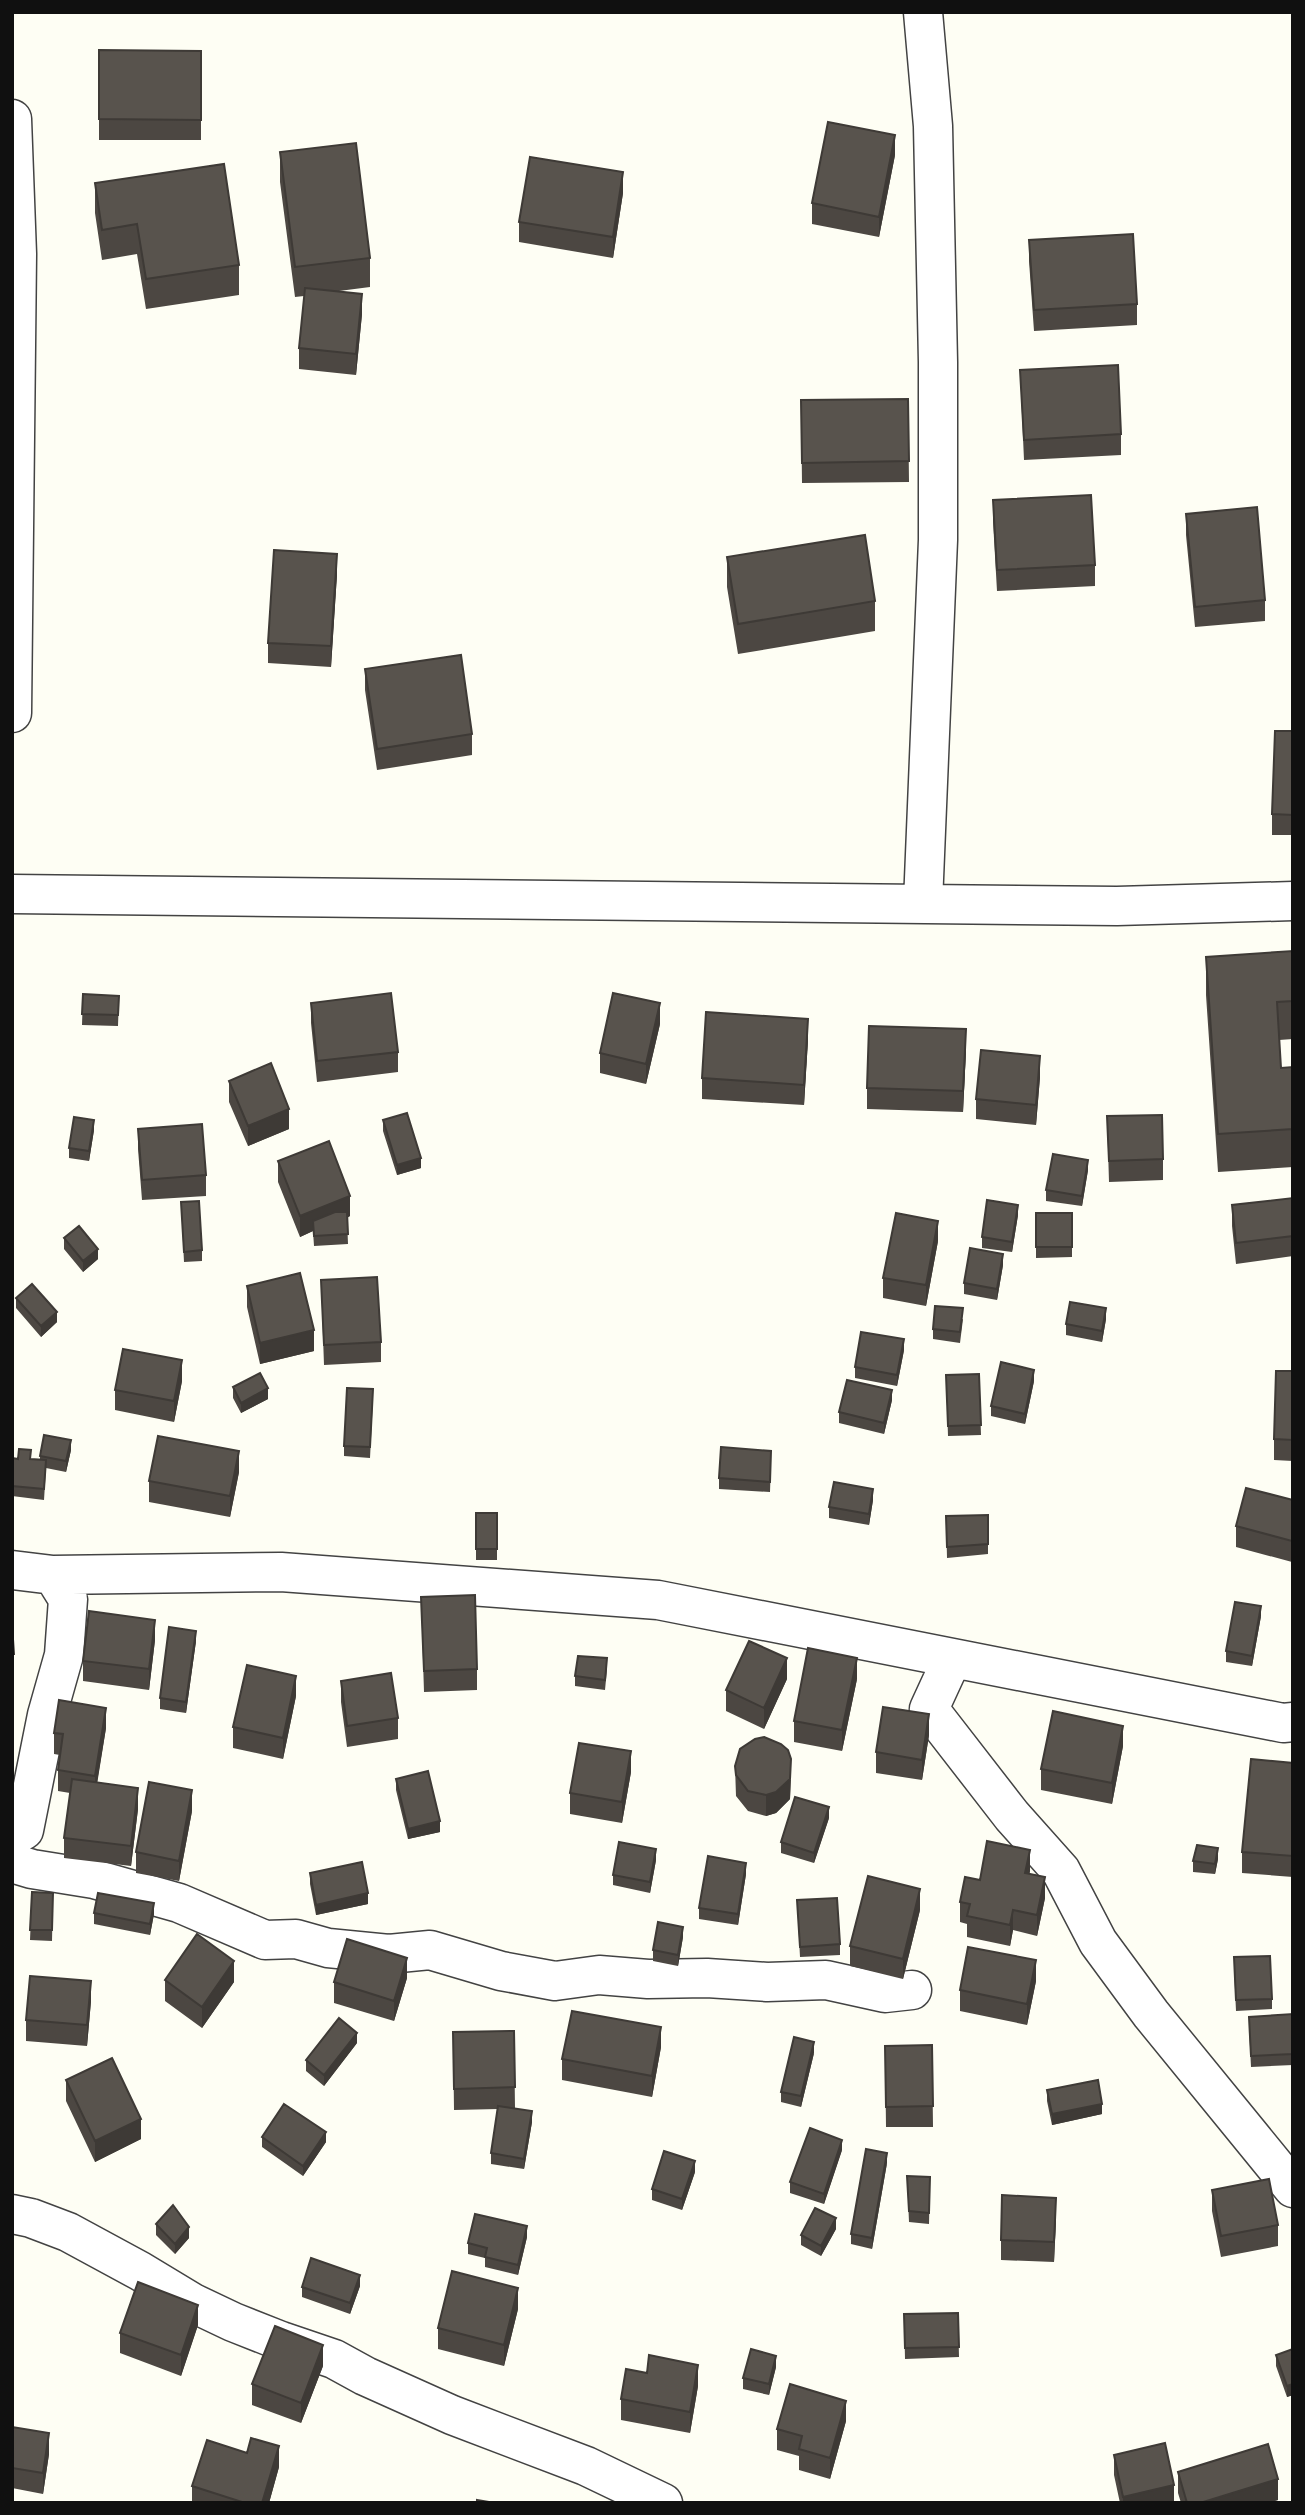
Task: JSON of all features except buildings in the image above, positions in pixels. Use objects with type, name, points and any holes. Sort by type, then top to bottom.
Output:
[{"type":"street","points":[[923,12],[933,126],[938,362],[938,540],[923,903]]},
{"type":"street","points":[[12,119],[17,254],[17,419],[12,713]]},
{"type":"street","points":[[12,894],[1117,906],[1293,901]]},
{"type":"street","points":[[12,1570],[53,1575],[281,1572],[658,1600],[952,1660],[1283,1723],[1293,1722]]},
{"type":"street","points":[[12,1837],[24,1830],[47,1715],[64,1655],[68,1599],[53,1575]]},
{"type":"street","points":[[952,1660],[929,1709],[1012,1816],[1061,1871],[1098,1942],[1151,2014],[1293,2188]]},
{"type":"street","points":[[12,1863],[93,1879],[179,1903],[265,1940],[296,1940],[328,1948],[389,1954],[430,1950],[501,1971],[555,1981],[599,1975],[767,1982],[826,1980],[885,1993],[912,1990]]},
{"type":"street","points":[[12,2214],[68,2232],[193,2303],[233,2322],[334,2359],[452,2415],[586,2466],[663,2503]]}]
